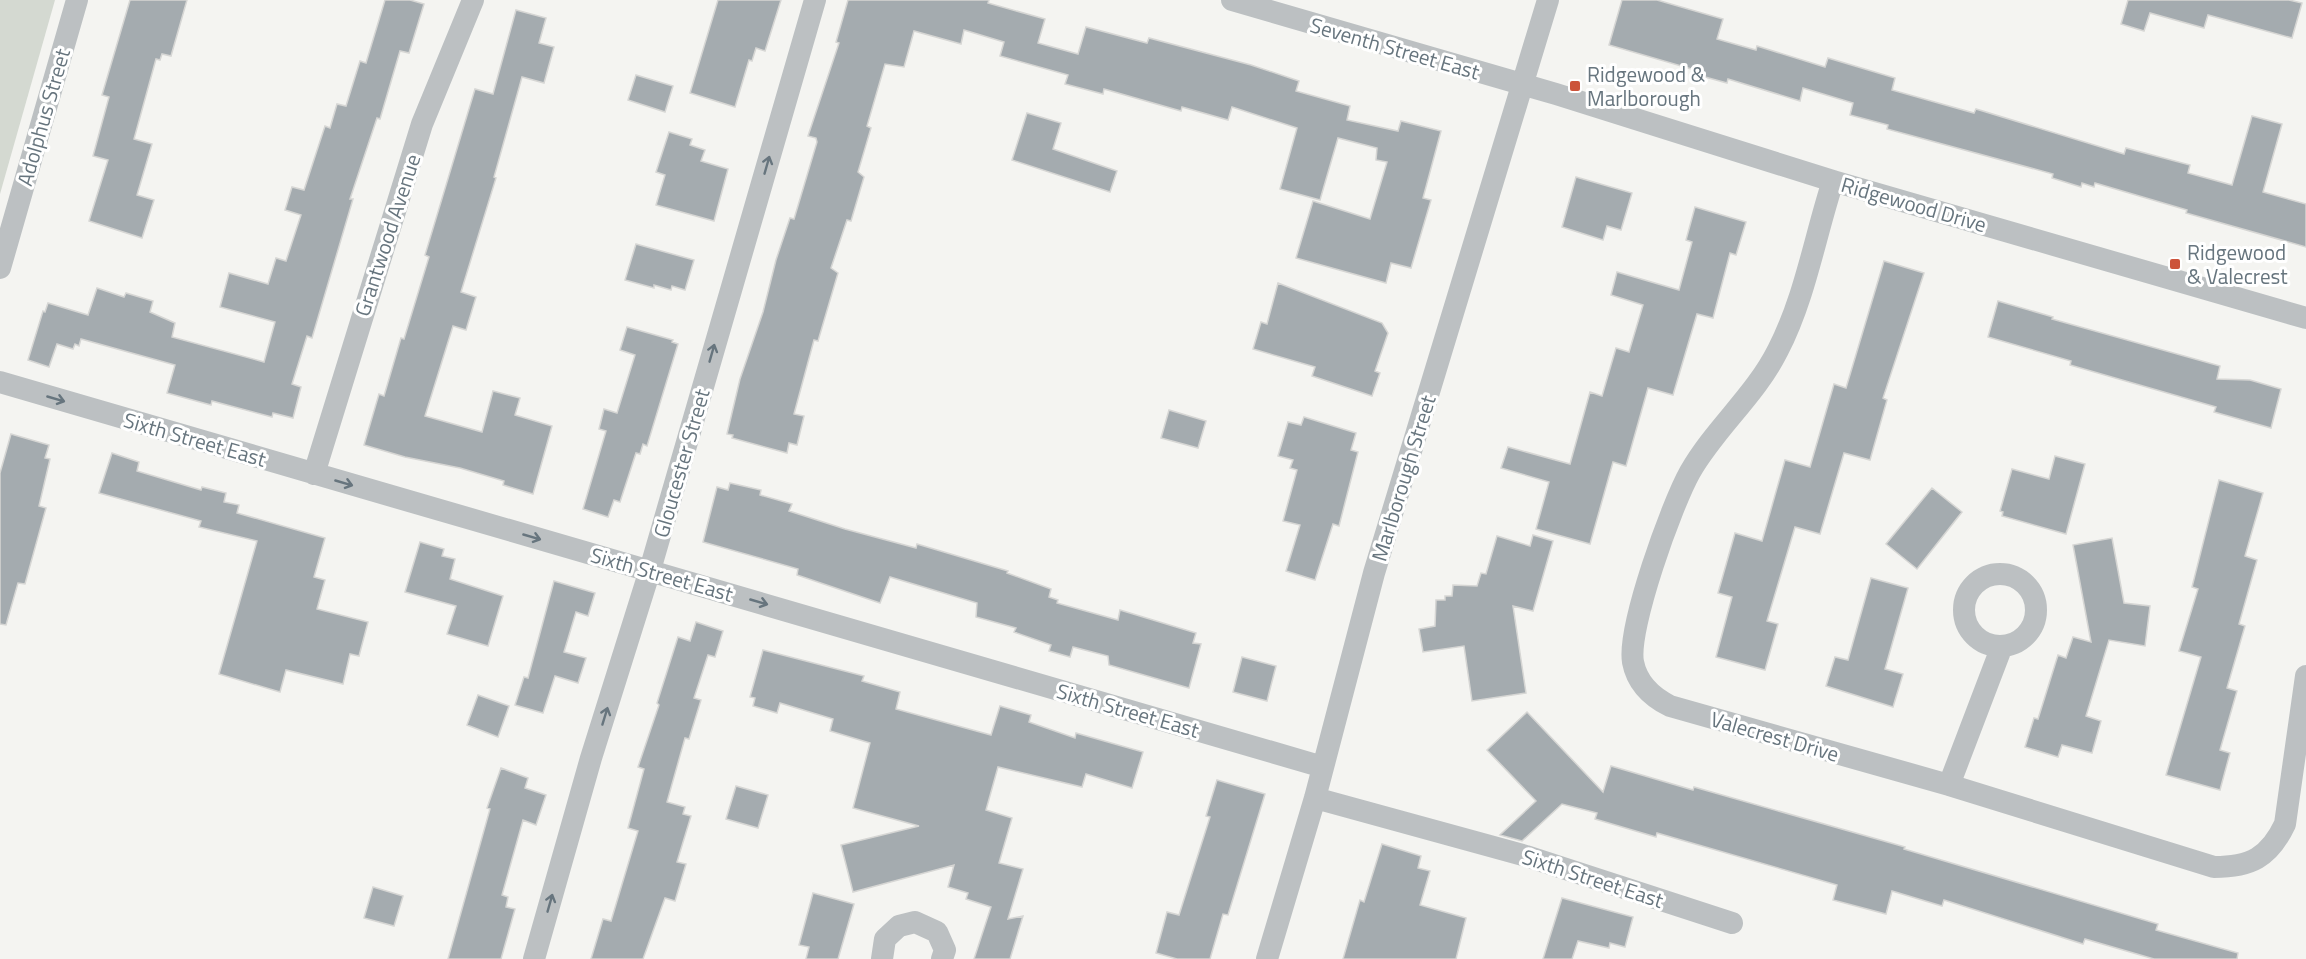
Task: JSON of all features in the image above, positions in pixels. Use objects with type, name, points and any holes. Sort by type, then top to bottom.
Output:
[{"type":"street","name":"Adolphus Street","points":[[0,268],[77,0]]},
{"type":"street","name":"Grantwood Avenue","points":[[314,474],[422,124],[473,0]]},
{"type":"street","name":"Gloucester Street","points":[[534,959],[591,758],[650,570],[814,0]]},
{"type":"street","name":"Seventh Street East","points":[[1232,0],[1524,85]]},
{"type":"street","name":"Marlborough Street","points":[[1267,959],[1315,798],[1374,573],[1548,0]]},
{"type":"street","name":"Ridgewood Drive","points":[[1524,85],[1833,181],[2306,318]]},
{"type":"street","name":"Valecrest Drive","points":[[1833,181],[1791,323],[1779,349],[1753,391],[1703,453],[1676,500],[1663,536],[1633,641],[1633,662],[1637,676],[1650,693],[1670,706],[1949,786],[2214,867],[2236,867],[2260,858],[2278,840],[2285,824],[2306,676]]},
{"type":"street","name":"Sixth Street East","points":[[0,382],[1323,766]]},
{"type":"street","points":[[1949,786],[2002,646]]},
{"type":"street","name":"Sixth Street East","points":[[1315,798],[1526,856],[1732,923]]},
{"type":"street","points":[[882,959],[885,939],[899,926],[915,922],[937,932],[945,950],[942,959]]},
{"type":"shaded area","points":[[0,0],[55,0],[0,194]]},
{"type":"building","points":[[130,0],[187,0],[171,56],[162,54],[160,60],[156,59],[134,139],[152,144],[137,195],[154,200],[142,238],[89,221],[108,160],[93,156],[109,97],[102,95]]},
{"type":"building","points":[[385,0],[410,0],[424,4],[409,53],[400,51],[380,119],[377,118],[350,199],[353,199],[312,338],[307,336],[292,384],[301,387],[293,418],[273,413],[272,417],[212,401],[211,405],[167,393],[175,365],[81,339],[79,346],[75,344],[73,349],[57,344],[49,367],[28,360],[43,311],[45,312],[48,303],[88,315],[97,288],[124,297],[126,293],[153,301],[150,312],[175,323],[172,337],[264,362],[275,322],[220,307],[229,273],[268,284],[276,258],[286,261],[301,215],[285,210],[292,187],[304,190],[325,126],[330,128],[337,104],[346,106],[360,61],[366,63]]},
{"type":"building","points":[[718,0],[781,0],[765,51],[756,48],[752,61],[749,60],[735,107],[690,93]]},
{"type":"building","points":[[848,0],[989,0],[988,3],[1045,19],[1038,43],[1078,54],[1086,27],[1147,43],[1149,38],[1251,65],[1299,81],[1296,91],[1350,106],[1347,120],[1398,131],[1401,121],[1441,131],[1423,198],[1431,200],[1411,268],[1391,263],[1386,283],[1296,258],[1313,201],[1370,219],[1387,162],[1376,160],[1377,148],[1338,138],[1320,200],[1280,189],[1297,128],[1232,107],[1228,120],[1182,107],[1181,111],[1104,89],[1103,94],[1065,84],[1068,75],[1000,56],[1004,42],[964,30],[961,44],[914,31],[904,67],[885,64],[867,126],[871,128],[858,172],[864,177],[851,221],[847,220],[831,268],[838,273],[818,341],[814,340],[794,414],[804,416],[797,445],[789,443],[787,453],[732,438],[733,435],[727,434],[740,379],[763,312],[776,260],[790,218],[794,219],[817,142],[816,138],[808,136],[839,43],[836,42]]},
{"type":"building","points":[[1622,0],[1657,0],[1723,19],[1717,39],[1756,50],[1757,46],[1825,67],[1828,58],[1895,78],[1892,90],[1974,113],[1976,109],[2124,154],[2126,148],[2190,165],[2188,173],[2232,185],[2252,116],[2282,124],[2263,192],[2306,204],[2306,247],[2186,213],[2187,210],[2095,183],[2094,187],[2082,183],[2081,187],[2052,178],[2053,174],[1887,129],[1888,125],[1850,115],[1853,103],[1803,88],[1800,101],[1728,79],[1727,83],[1694,74],[1695,70],[1609,45]]},
{"type":"building","points":[[2128,0],[2289,0],[2302,3],[2292,38],[2208,15],[2204,28],[2150,13],[2144,31],[2121,24]]},
{"type":"building","points":[[516,10],[546,18],[539,43],[554,47],[544,83],[522,77],[494,177],[496,178],[461,292],[476,297],[466,330],[453,326],[425,416],[482,432],[493,391],[520,398],[515,415],[552,426],[533,494],[503,485],[504,481],[460,468],[405,457],[364,445],[379,394],[384,396],[401,338],[404,339],[429,257],[425,255],[475,89],[493,94]]},
{"type":"building","points":[[636,75],[673,86],[665,112],[628,100]]},
{"type":"building","points":[[1027,113],[1061,123],[1053,149],[1117,171],[1110,192],[1012,160]]},
{"type":"building","points":[[669,132],[692,139],[690,145],[705,150],[701,161],[728,169],[714,221],[656,205],[665,175],[656,172]]},
{"type":"building","points":[[1576,177],[1632,193],[1621,230],[1607,226],[1603,240],[1562,227]]},
{"type":"building","points":[[1695,207],[1746,222],[1736,255],[1730,253],[1713,318],[1697,314],[1673,395],[1648,388],[1626,466],[1613,462],[1590,544],[1536,529],[1549,482],[1501,468],[1508,447],[1570,464],[1590,392],[1602,396],[1616,348],[1629,352],[1643,305],[1611,295],[1617,272],[1679,290],[1692,242],[1686,240]]},
{"type":"building","points":[[636,244],[694,260],[685,290],[672,286],[671,290],[654,285],[654,288],[625,280]]},
{"type":"building","points":[[1884,261],[1924,273],[1883,398],[1887,400],[1870,460],[1844,453],[1820,534],[1795,527],[1767,621],[1778,624],[1765,670],[1716,657],[1732,597],[1718,593],[1735,533],[1762,541],[1785,460],[1810,467],[1834,384],[1846,388]]},
{"type":"building","points":[[1278,283],[1382,323],[1388,333],[1375,371],[1380,373],[1372,396],[1312,376],[1315,367],[1253,349],[1261,322],[1267,324]]},
{"type":"building","points":[[1998,301],[2053,317],[2052,319],[2220,366],[2217,379],[2250,380],[2281,389],[2271,428],[2214,412],[2216,407],[2070,365],[2071,361],[1988,337]]},
{"type":"building","points":[[627,327],[673,340],[672,342],[678,344],[647,446],[643,444],[640,454],[636,453],[620,502],[614,500],[608,517],[583,509],[606,431],[599,429],[604,409],[617,413],[635,355],[620,350]]},
{"type":"building","points":[[1169,410],[1206,421],[1198,448],[1161,438]]},
{"type":"building","points":[[1304,417],[1356,433],[1351,450],[1358,452],[1339,526],[1333,524],[1315,580],[1286,571],[1300,525],[1283,521],[1297,470],[1290,468],[1293,460],[1278,456],[1288,422],[1301,425]]},
{"type":"building","points":[[11,434],[49,445],[45,458],[50,459],[39,506],[46,508],[25,584],[18,583],[6,625],[0,624],[0,473]]},
{"type":"building","points":[[112,453],[139,462],[137,471],[201,490],[202,487],[226,493],[224,502],[239,505],[237,513],[325,538],[314,577],[325,580],[317,609],[368,622],[359,656],[350,654],[343,684],[286,670],[280,692],[219,674],[257,541],[199,527],[201,521],[99,493]]},
{"type":"building","points":[[2055,456],[2085,464],[2066,534],[2002,516],[2003,512],[2000,511],[2012,469],[2049,479]]},
{"type":"building","points":[[2219,480],[2263,493],[2245,556],[2257,560],[2239,624],[2245,626],[2227,688],[2237,691],[2220,750],[2230,753],[2220,790],[2166,775],[2201,657],[2179,651],[2198,589],[2192,587]]},
{"type":"building","points":[[730,483],[761,490],[760,495],[792,504],[789,511],[845,529],[916,548],[917,544],[1008,571],[1007,573],[1051,589],[1049,597],[1058,600],[1057,603],[1118,620],[1120,610],[1196,633],[1193,643],[1201,644],[1189,688],[1109,665],[1108,656],[1073,647],[1070,657],[1049,651],[1051,645],[1014,632],[1016,628],[976,617],[977,603],[890,577],[880,603],[797,575],[798,569],[703,542],[717,487],[728,490]]},
{"type":"building","points":[[1932,488],[1962,512],[1917,569],[1886,544]]},
{"type":"building","points":[[1533,535],[1553,541],[1533,611],[1513,606],[1526,693],[1472,701],[1464,646],[1423,652],[1419,629],[1435,626],[1436,600],[1445,600],[1445,596],[1452,596],[1453,585],[1477,586],[1481,573],[1486,574],[1497,536],[1530,546]]},
{"type":"building","points":[[2112,538],[2124,603],[2150,606],[2145,646],[2109,640],[2086,716],[2101,721],[2092,753],[2062,745],[2058,757],[2025,747],[2034,718],[2038,719],[2058,655],[2066,658],[2073,637],[2091,642],[2073,545]]},
{"type":"building","points":[[420,542],[444,549],[442,556],[455,559],[450,579],[503,596],[488,646],[447,634],[456,606],[405,592]]},
{"type":"building","points":[[1871,578],[1908,588],[1885,669],[1903,674],[1893,707],[1826,686],[1835,657],[1848,660]]},
{"type":"building","points":[[554,581],[595,593],[588,616],[576,612],[564,652],[586,658],[578,683],[555,676],[543,713],[515,705],[524,677],[528,678]]},
{"type":"building","points":[[696,622],[723,631],[715,657],[708,655],[694,698],[701,700],[689,739],[685,738],[667,802],[685,807],[683,814],[691,816],[677,862],[686,864],[675,901],[665,898],[643,959],[591,959],[603,919],[611,921],[638,831],[628,828],[644,769],[638,767],[659,705],[657,703],[678,637],[690,641]]},
{"type":"building","points":[[763,650],[864,676],[862,681],[900,692],[896,709],[991,735],[1000,706],[1031,715],[1029,722],[1075,738],[1076,733],[1143,752],[1132,788],[1086,774],[1082,787],[998,767],[986,810],[1012,818],[999,863],[1023,869],[1008,919],[1023,916],[1010,959],[974,959],[991,907],[966,899],[968,893],[948,887],[954,865],[853,892],[841,845],[919,826],[853,808],[870,743],[830,731],[833,719],[780,703],[777,713],[753,706],[755,698],[750,697]]},
{"type":"building","points":[[1242,657],[1276,666],[1267,701],[1233,692]]},
{"type":"building","points":[[478,695],[509,706],[498,737],[467,725]]},
{"type":"building","points":[[1527,712],[1603,792],[1611,766],[1693,790],[1694,787],[1905,847],[1904,849],[2158,924],[2156,930],[2238,953],[2237,959],[2154,959],[2085,939],[2083,944],[1944,900],[1942,906],[1892,891],[1886,914],[1833,900],[1837,885],[1657,833],[1656,837],[1595,819],[1597,813],[1562,804],[1522,841],[1500,835],[1536,801],[1487,750]]},
{"type":"building","points":[[501,768],[528,778],[525,788],[546,795],[536,825],[523,820],[502,895],[508,897],[506,907],[515,909],[501,959],[448,959],[490,809],[487,808]]},
{"type":"building","points":[[1217,780],[1265,794],[1228,915],[1223,914],[1210,959],[1177,959],[1156,953],[1167,912],[1179,915],[1210,817],[1206,816]]},
{"type":"building","points":[[736,786],[768,795],[758,828],[726,819]]},
{"type":"building","points":[[1382,844],[1421,856],[1418,868],[1430,871],[1420,905],[1466,918],[1456,959],[1343,959],[1360,900],[1364,902]]},
{"type":"building","points":[[373,887],[403,896],[394,926],[364,918]]},
{"type":"building","points":[[813,893],[854,904],[838,959],[806,959],[809,947],[799,945]]},
{"type":"building","points":[[1562,898],[1633,917],[1625,947],[1610,943],[1609,948],[1578,941],[1572,959],[1543,959]]},
{"type":"place","name":"Ridgewood & Marlborough","points":[[1575,86]]},
{"type":"place","name":"Ridgewood & Valecrest","points":[[2175,264]]}]
